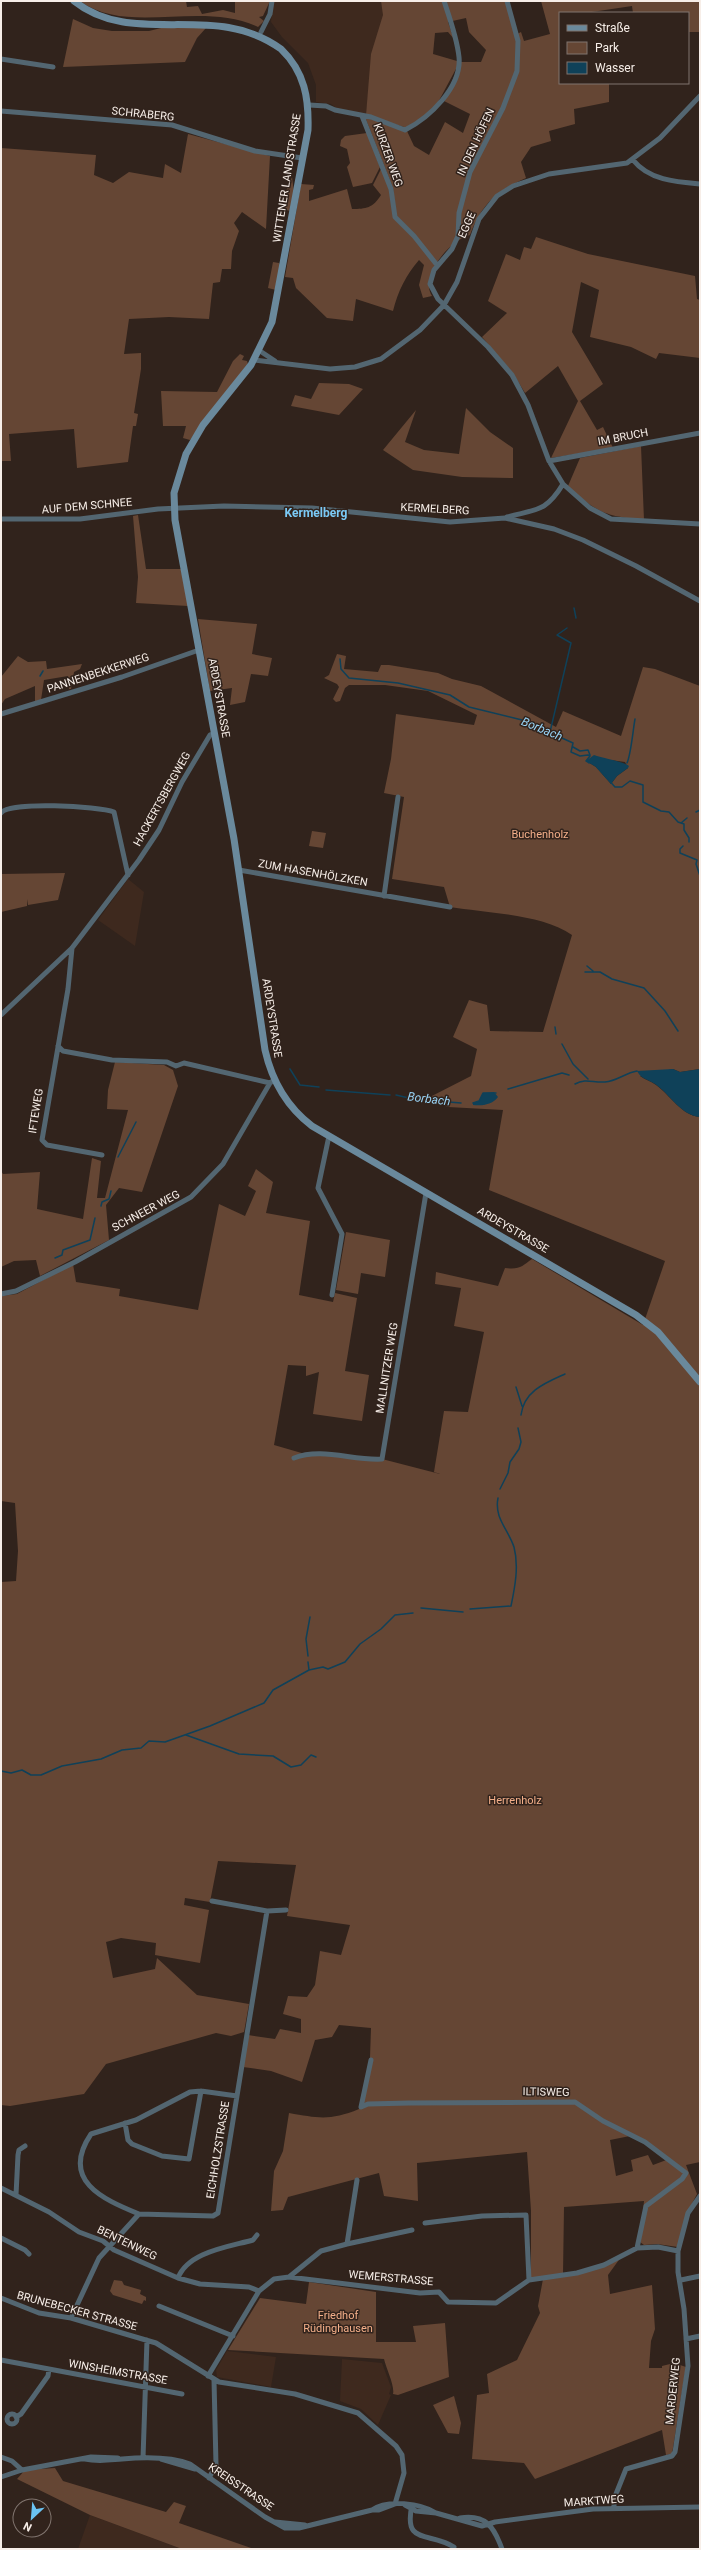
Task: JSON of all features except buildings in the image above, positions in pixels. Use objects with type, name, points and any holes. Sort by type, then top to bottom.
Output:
[{"type":"main road","name":"WITTENER LANDSTRASSE","points":[[74,1],[93,12],[114,18],[144,20],[215,18],[235,22],[260,32],[289,58],[300,74],[309,105],[302,158],[277,302],[260,351],[195,437],[178,475],[174,493],[174,509]]},
{"type":"main road","name":"ARDEYSTRASSE","points":[[174,509],[181,556],[239,870],[264,1050],[272,1081],[298,1114],[328,1136],[636,1315],[662,1336],[700,1382]]},
{"type":"street","points":[[260,32],[270,14],[272,1]]},
{"type":"street","points":[[362,116],[405,130],[436,109],[459,67],[455,35],[444,1]]},
{"type":"street","name":"IN DEN HÖFEN","points":[[444,305],[433,292],[430,284],[431,277],[437,265],[452,249],[458,236],[460,213],[470,172],[503,108],[517,71],[518,41],[507,1]]},
{"type":"street","points":[[1,59],[53,67]]},
{"type":"street","name":"EGGE","points":[[254,360],[274,361],[330,369],[370,363],[386,356],[429,322],[444,305],[457,282],[479,219],[491,202],[502,192],[549,174],[617,166],[633,160],[660,138],[700,96]]},
{"type":"street","name":"KURZER WEG","points":[[309,105],[326,106],[335,110],[362,116],[392,189],[395,217],[414,236],[437,265]]},
{"type":"street","name":"SCHRABERG","points":[[1,111],[172,125],[255,151],[302,158]]},
{"type":"street","points":[[633,160],[643,171],[651,175],[700,184]]},
{"type":"street","points":[[444,305],[488,346],[512,375],[528,405],[549,461],[563,484],[590,508],[611,518],[700,524]]},
{"type":"street","name":"EGGE","points":[[260,351],[274,361]]},
{"type":"street","name":"IM BRUCH","points":[[549,461],[700,433]]},
{"type":"street","points":[[505,518],[531,513],[544,508],[555,498],[563,484]]},
{"type":"street","name":"KERMELBERG","points":[[174,509],[224,506],[312,508],[450,522],[505,518],[548,528],[583,540],[636,566],[700,602]]},
{"type":"street","name":"AUF DEM SCHNEE","points":[[1,519],[74,519],[174,509]]},
{"type":"street","name":"PANNENBEKKERWEG","points":[[1,714],[122,678],[199,650]]},
{"type":"street","name":"HACKERTSBERGWEG","points":[[1,1015],[72,948],[128,875],[159,830],[182,782],[210,735],[214,734]]},
{"type":"street","points":[[384,896],[398,797]]},
{"type":"street","name":"HACKERTSBERGWEG","points":[[1,813],[8,807],[56,806],[114,812],[128,875]]},
{"type":"street","name":"ZUM HASENHÖLZKEN","points":[[239,870],[450,907]]},
{"type":"street","name":"HACKERTSBERGWEG","points":[[58,1046],[72,948]]},
{"type":"street","points":[[58,1046],[62,1051],[112,1060],[167,1062],[176,1066],[184,1063],[272,1081]]},
{"type":"street","name":"IFTEWEG","points":[[58,1046],[42,1140],[47,1145],[102,1155]]},
{"type":"street","name":"SCHNEER WEG","points":[[1,1294],[16,1291],[75,1262],[191,1197],[223,1164],[272,1081]]},
{"type":"street","points":[[328,1136],[318,1188],[342,1234],[332,1295]]},
{"type":"street","name":"MALLNITZER WEG","points":[[294,1458],[305,1454],[319,1454],[367,1460],[382,1459],[426,1193]]},
{"type":"street","points":[[212,1901],[267,1911],[286,1910]]},
{"type":"street","name":"EICHHOLZSTRASSE","points":[[139,2214],[217,2216],[267,1911]]},
{"type":"street","name":"ILTISWEG","points":[[371,2060],[361,2107],[368,2104],[408,2103],[575,2102],[603,2122],[645,2142],[686,2173],[682,2179],[646,2206],[637,2248]]},
{"type":"street","points":[[125,2124],[128,2140],[132,2144],[162,2156],[189,2159],[201,2091]]},
{"type":"street","points":[[71,2318],[91,2271],[109,2245],[139,2214],[104,2198],[83,2179],[80,2171],[80,2154],[91,2134],[125,2124],[151,2113],[184,2095],[201,2091],[237,2096]]},
{"type":"street","points":[[16,2195],[18,2155],[19,2150],[24,2146]]},
{"type":"street","points":[[348,2244],[357,2180]]},
{"type":"street","name":"BENTENWEG","points":[[1,2188],[16,2195],[79,2232],[109,2245],[114,2250],[178,2278],[200,2284],[249,2287],[259,2291]]},
{"type":"street","name":"MARDERWEG","points":[[614,2508],[614,2499],[626,2469],[672,2456],[675,2452],[688,2366],[681,2280],[678,2272],[678,2251],[688,2213],[700,2196]]},
{"type":"street","points":[[425,2223],[474,2217],[526,2215],[530,2280]]},
{"type":"street","points":[[289,2277],[321,2251],[412,2230]]},
{"type":"street","points":[[178,2278],[186,2264],[198,2258],[253,2240],[257,2235]]},
{"type":"street","points":[[1,2238],[25,2250],[29,2254]]},
{"type":"street","name":"WEMERSTRASSE","points":[[208,2376],[259,2291],[274,2279],[289,2277],[420,2293],[439,2292],[447,2304],[496,2303],[530,2280],[577,2273],[604,2265],[637,2248],[658,2247],[678,2251]]},
{"type":"street","points":[[681,2280],[700,2276]]},
{"type":"street","name":"BRUNEBECKER STRASSE","points":[[1,2298],[39,2313],[71,2318],[148,2340],[164,2347],[214,2380],[295,2394],[361,2414],[396,2446],[402,2455],[404,2473],[395,2504]]},
{"type":"street","points":[[159,2306],[233,2336]]},
{"type":"street","points":[[686,2338],[700,2336]]},
{"type":"street","points":[[143,2458],[148,2340]]},
{"type":"street","name":"WINSHEIMSTRASSE","points":[[1,2360],[9,2360],[49,2370],[182,2394]]},
{"type":"street","points":[[16,2417],[21,2414],[48,2376],[49,2370]]},
{"type":"street","points":[[209,2478],[216,2464],[214,2380]]},
{"type":"street","points":[[3,2457],[22,2470]]},
{"type":"street","name":"KREISSTRASSE","points":[[1,2477],[22,2470],[84,2459],[101,2462],[121,2458],[161,2459],[196,2469],[274,2522],[291,2529],[372,2510],[379,2510],[395,2504],[429,2509],[436,2513],[459,2518],[478,2525],[490,2525]]},
{"type":"street","points":[[411,2507],[409,2521],[413,2532],[422,2536],[445,2541],[454,2547]]},
{"type":"street","name":"MARKTWEG","points":[[490,2525],[569,2512],[614,2508],[700,2507]]},
{"type":"street","points":[[490,2525],[502,2549]]},
{"type":"shaded area","points":[[273,1],[381,1],[384,15],[369,87],[366,115],[336,108],[331,104],[316,102],[316,85],[308,63],[282,37],[271,22]]},
{"type":"shaded area","points":[[128,879],[144,892],[135,946],[98,920]]},
{"type":"shaded area","points":[[227,2351],[276,2357],[271,2387],[217,2377],[216,2370]]},
{"type":"shaded area","points":[[342,2359],[382,2363],[391,2387],[389,2394],[391,2395],[378,2425],[361,2409],[340,2401]]},
{"type":"shaded area","points":[[90,2515],[182,2549],[78,2549]]},
{"type":"green space","points":[[80,1],[186,1],[187,7],[198,6],[202,14],[223,10],[235,13],[235,1],[270,1],[263,16],[259,17],[264,21],[258,27],[236,20],[213,16],[120,16],[99,11]]},
{"type":"green space","points":[[381,1],[505,1],[515,35],[521,32],[524,41],[550,34],[541,1],[700,1],[700,32],[689,32],[689,12],[633,12],[632,6],[592,12],[559,12],[559,84],[609,84],[609,102],[574,109],[575,124],[549,131],[551,141],[531,147],[521,162],[526,178],[506,188],[491,200],[480,215],[470,235],[454,243],[433,269],[429,288],[432,296],[423,298],[419,285],[424,265],[419,260],[410,271],[403,284],[393,311],[356,299],[353,321],[327,318],[296,288],[293,278],[285,277],[301,184],[314,185],[313,189],[309,190],[309,201],[347,189],[352,209],[361,209],[369,207],[375,203],[381,195],[373,185],[381,169],[390,189],[396,216],[393,188],[365,117],[407,131],[414,146],[429,155],[445,122],[463,133],[470,114],[444,101],[460,62],[481,62],[486,50],[469,32],[466,18],[448,22],[454,39],[448,32],[435,33],[433,54],[457,61],[457,67],[435,108],[407,128],[366,115],[371,54],[383,15]]},
{"type":"green space","points":[[73,19],[93,28],[112,31],[149,31],[165,27],[206,28],[197,38],[185,62],[63,67]]},
{"type":"green space","points":[[367,133],[380,167],[372,183],[353,187],[347,167],[350,163],[347,149],[340,146],[341,140],[345,136]]},
{"type":"green space","points":[[188,134],[270,156],[266,229],[242,212],[234,223],[239,231],[232,251],[231,269],[222,269],[220,282],[213,283],[209,319],[169,317],[129,319],[124,354],[141,353],[141,369],[134,413],[138,414],[136,426],[133,426],[128,462],[77,468],[74,429],[9,434],[11,461],[1,461],[1,148],[96,155],[94,175],[113,183],[129,172],[163,178],[165,164],[181,173]]},
{"type":"green space","points":[[292,177],[294,192],[290,211],[283,209],[282,201]]},
{"type":"green space","points":[[536,237],[588,254],[695,276],[697,299],[700,300],[700,358],[659,353],[656,359],[631,347],[590,337],[599,290],[581,282],[572,332],[603,384],[580,401],[597,430],[603,427],[613,448],[551,458],[578,401],[558,366],[525,393],[513,373],[482,337],[507,313],[488,301],[506,254],[520,260],[524,247],[531,249]]},
{"type":"green space","points":[[273,262],[279,263],[281,266],[276,290],[268,288]]},
{"type":"green space","points":[[240,354],[244,356],[242,360],[247,361],[248,364],[190,440],[183,438],[186,426],[163,426],[161,391],[217,392],[233,361]]},
{"type":"green space","points":[[319,383],[349,384],[363,389],[339,415],[291,406],[295,395],[311,399]]},
{"type":"green space","points":[[466,408],[490,432],[513,448],[513,478],[462,477],[413,470],[383,450],[416,410],[405,442],[424,450],[459,454]]},
{"type":"green space","points":[[641,446],[644,520],[620,517],[602,512],[568,486],[580,458]]},
{"type":"green space","points":[[138,515],[146,569],[181,569],[188,606],[136,603],[138,577],[133,516]]},
{"type":"green space","points":[[198,619],[257,624],[252,654],[272,658],[268,676],[251,674],[245,702],[230,705],[232,688],[210,691]]},
{"type":"green space","name":"Herrenholz","points":[[337,654],[346,656],[344,669],[378,672],[381,665],[389,665],[438,673],[452,679],[481,686],[556,727],[563,711],[621,736],[643,667],[655,669],[700,686],[700,1069],[680,1072],[673,1069],[640,1076],[656,1085],[682,1109],[694,1116],[700,1117],[700,2162],[686,2165],[697,2194],[687,2213],[678,2247],[657,2244],[644,2245],[640,2242],[644,2201],[564,2207],[563,2274],[531,2278],[531,2211],[527,2152],[417,2163],[418,2201],[384,2196],[379,2173],[288,2197],[283,2210],[271,2211],[274,2171],[283,2151],[289,2113],[316,2117],[332,2117],[359,2109],[370,2058],[371,2028],[339,2025],[332,2037],[315,2040],[302,2082],[271,2071],[243,2067],[248,2035],[275,2039],[280,2029],[301,2033],[301,2019],[283,2014],[288,1996],[307,1997],[315,1985],[320,1951],[341,1955],[350,1925],[287,1916],[296,1865],[218,1861],[210,1902],[185,1898],[184,1905],[209,1910],[200,1963],[155,1955],[156,1943],[121,1938],[106,1942],[113,1978],[155,1969],[157,1958],[197,1995],[249,2004],[244,2032],[231,2036],[216,2033],[106,2064],[84,2094],[10,2106],[1,2105],[1,1582],[16,1581],[18,1551],[15,1503],[1,1501],[1,1296],[17,1294],[73,1264],[76,1282],[120,1289],[119,1296],[198,1310],[219,1204],[245,1216],[256,1191],[248,1186],[256,1169],[273,1182],[266,1213],[310,1221],[299,1295],[333,1302],[335,1293],[357,1298],[345,1371],[369,1375],[362,1421],[313,1414],[319,1372],[306,1376],[306,1366],[288,1365],[274,1445],[305,1454],[382,1459],[440,1474],[434,1472],[444,1411],[468,1412],[484,1332],[454,1326],[461,1288],[435,1284],[436,1272],[498,1286],[505,1268],[517,1268],[532,1259],[643,1325],[665,1261],[489,1190],[503,1110],[448,1107],[426,1099],[471,1076],[477,1049],[453,1037],[469,1000],[487,1005],[490,1031],[543,1032],[572,935],[560,928],[530,918],[450,907],[444,887],[392,879],[404,797],[384,793],[391,759],[396,714],[474,725],[477,715],[428,691],[385,685],[349,685],[345,688],[340,701],[336,702],[333,699],[339,687],[337,684],[324,678],[329,675]],"holes":[[[603,759],[625,762],[628,768],[617,776],[611,784],[596,767],[588,762]],[[635,2135],[669,2159],[653,2165],[648,2155],[631,2160],[633,2171],[616,2176],[610,2140]]]},
{"type":"green space","points":[[18,656],[28,662],[46,661],[47,669],[82,664],[80,669],[74,672],[71,689],[69,689],[68,676],[44,680],[41,700],[35,702],[35,686],[5,699],[1,705],[1,677]]},
{"type":"green space","points":[[312,831],[326,833],[323,848],[309,846]]},
{"type":"green space","points":[[65,873],[58,900],[28,905],[27,899],[27,906],[1,912],[1,874]]},
{"type":"green space","points":[[115,1062],[164,1065],[173,1070],[178,1086],[142,1192],[119,1188],[106,1205],[109,1240],[40,1276],[36,1260],[14,1261],[1,1267],[1,1171],[3,1174],[40,1172],[37,1209],[83,1219],[92,1158],[101,1161],[97,1198],[105,1198],[128,1110],[107,1109],[108,1090]]},
{"type":"green space","points":[[346,1232],[390,1240],[385,1277],[361,1273],[358,1294],[336,1290]]},
{"type":"green space","points":[[621,2257],[608,2275],[610,2294],[652,2285],[655,2329],[651,2341],[649,2368],[662,2368],[662,2366],[674,2363],[686,2367],[672,2454],[666,2455],[662,2430],[535,2479],[524,2463],[472,2459],[477,2395],[489,2393],[487,2374],[517,2360],[540,2313],[538,2306],[543,2279],[577,2274]]},
{"type":"green space","points":[[114,2280],[122,2281],[124,2285],[141,2290],[140,2294],[146,2297],[146,2301],[144,2300],[142,2304],[113,2295],[110,2291]]},
{"type":"green space","name":"Friedhof Rüdinghausen","points":[[309,2282],[376,2292],[376,2342],[416,2342],[413,2326],[445,2323],[449,2377],[398,2395],[393,2394],[392,2382],[384,2359],[228,2350],[260,2298],[306,2304]]},
{"type":"green space","points":[[454,2396],[461,2423],[459,2434],[448,2433],[433,2405]]},
{"type":"green space","points":[[55,2468],[63,2481],[166,2512],[174,2502],[186,2506],[179,2523],[254,2549],[182,2549],[90,2515],[17,2479],[25,2470]]},
{"type":"water","points":[[594,755],[629,766],[617,776],[611,784],[596,767],[586,761]]},
{"type":"water","points":[[673,1069],[680,1072],[700,1069],[700,1117],[681,1108],[660,1088],[643,1078],[637,1071]]},
{"type":"water","points":[[494,1092],[498,1097],[493,1102],[483,1105],[473,1105],[473,1103],[479,1101],[483,1093]]},
{"type":"waterway","points":[[574,608],[576,618]]},
{"type":"waterway","points":[[550,732],[571,643],[557,635],[567,628]]},
{"type":"waterway","name":"Borbach","points":[[340,659],[341,669],[349,678],[398,683],[450,695],[469,707],[522,720],[573,743],[571,752],[580,756],[590,756],[586,761],[589,763]]},
{"type":"waterway","points":[[40,676],[43,671]]},
{"type":"waterway","points":[[627,763],[631,748],[635,719]]},
{"type":"waterway","points":[[573,747],[580,751],[588,750],[590,755]]},
{"type":"waterway","name":"Borbach","points":[[597,767],[615,787],[622,787],[630,781],[643,785],[643,802],[661,811],[669,812],[678,822],[684,824],[684,830],[689,838],[689,842]]},
{"type":"waterway","points":[[696,812],[700,810]]},
{"type":"waterway","name":"Borbach","points":[[681,823],[687,818]]},
{"type":"waterway","name":"Borbach","points":[[683,846],[680,849],[680,853],[697,860],[696,864],[700,876]]},
{"type":"waterway","points":[[587,966],[593,971]]},
{"type":"waterway","points":[[585,972],[600,972],[612,979],[644,988],[665,1011],[678,1031]]},
{"type":"waterway","points":[[555,1027],[556,1034]]},
{"type":"waterway","points":[[562,1044],[573,1064],[588,1079]]},
{"type":"waterway","name":"Borbach","points":[[290,1069],[300,1085],[319,1087]]},
{"type":"waterway","name":"Borbach","points":[[575,1084],[586,1081],[609,1081],[637,1071]]},
{"type":"waterway","name":"Borbach","points":[[508,1089],[562,1073],[569,1075]]},
{"type":"waterway","name":"Borbach","points":[[326,1090],[390,1095]]},
{"type":"waterway","name":"Borbach","points":[[473,1103],[479,1101],[483,1093],[496,1093]]},
{"type":"waterway","name":"Borbach","points":[[396,1095],[413,1099],[461,1103]]},
{"type":"waterway","points":[[118,1157],[136,1122]]},
{"type":"waterway","points":[[101,1206],[102,1202],[109,1199],[111,1191]]},
{"type":"waterway","points":[[55,1258],[62,1255],[63,1250],[90,1240],[95,1218]]},
{"type":"waterway","points":[[521,1415],[526,1400],[531,1394],[543,1385],[565,1374]]},
{"type":"waterway","points":[[516,1387],[522,1406]]},
{"type":"waterway","points":[[500,1489],[508,1473],[510,1462],[519,1449],[521,1442],[518,1428]]},
{"type":"waterway","points":[[470,1609],[511,1606],[516,1576],[516,1562],[514,1547],[498,1512],[498,1498]]},
{"type":"waterway","points":[[421,1608],[463,1612]]},
{"type":"waterway","points":[[1,1771],[11,1773],[22,1770],[31,1775],[41,1775],[62,1766],[101,1759],[122,1750],[141,1748],[149,1741],[165,1742],[210,1726],[264,1703],[273,1690],[309,1670],[323,1667],[328,1669],[345,1662],[360,1644],[381,1629],[395,1615],[413,1613]]},
{"type":"waterway","points":[[308,1656],[306,1639],[310,1617]]},
{"type":"waterway","points":[[308,1662],[309,1670]]},
{"type":"waterway","points":[[186,1735],[239,1754],[273,1756],[291,1767],[301,1765],[311,1755],[316,1757]]},
{"type":"district","name":"Kermelberg","points":[[316,513]]},
{"type":"park label","name":"Buchenholz","points":[[540,834]]}]
